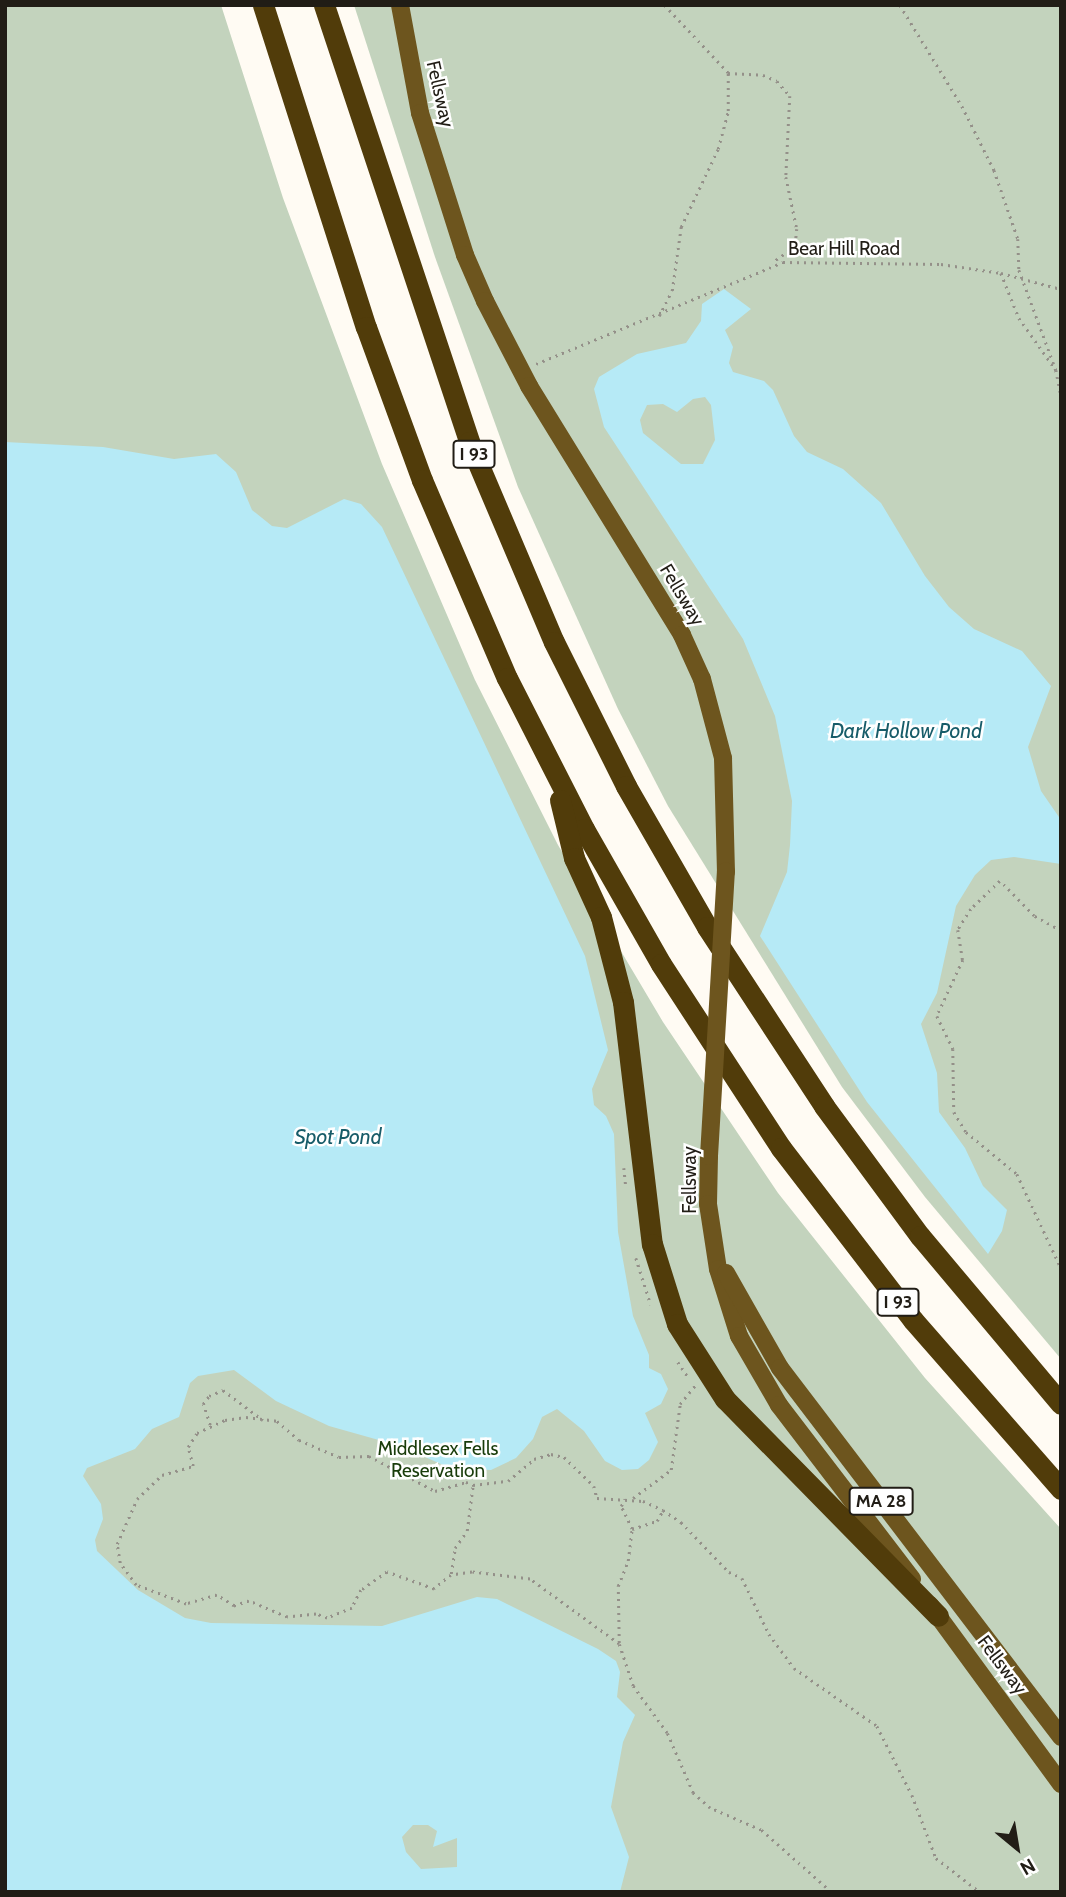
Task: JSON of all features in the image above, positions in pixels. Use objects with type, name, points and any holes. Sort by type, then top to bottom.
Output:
[{"type":"highway","name":"I 93","points":[[263,5],[402,430],[479,617],[553,771],[661,964],[781,1148],[913,1320],[1061,1489]]},
{"type":"highway","name":"I 93","points":[[324,5],[469,442],[554,642],[620,775],[706,927],[824,1106],[920,1236],[1061,1404]]},
{"type":"highway","points":[[553,771],[574,858],[601,917],[623,1002],[657,1270],[677,1324],[707,1375],[938,1616]]},
{"type":"main road","name":"Fellsway","points":[[400,5],[420,113],[476,281],[520,370],[682,635],[702,679],[723,758],[726,872],[708,1203],[726,1304],[762,1380],[1061,1784]]},
{"type":"main road","name":"Fellsway","points":[[716,1254],[780,1368],[1061,1737]]},
{"type":"path","points":[[659,316],[672,291],[681,227],[718,149],[728,111],[728,74],[664,5]]},
{"type":"path","points":[[900,5],[962,106],[994,170],[1018,239],[1019,270],[1059,378],[1061,395]]},
{"type":"path","points":[[728,74],[763,75],[777,81],[790,96],[786,177],[797,229],[795,247],[766,266]]},
{"type":"path","name":"Bear Hill Road","points":[[520,370],[659,316],[766,266],[888,262],[1001,273],[1061,289]]},
{"type":"path","points":[[1001,273],[1019,318],[1056,370]]},
{"type":"path","points":[[1061,931],[1034,916],[1000,881],[971,909],[958,930],[963,960],[937,1016],[953,1049],[954,1112],[966,1132],[1017,1174],[1061,1268]]},
{"type":"path","points":[[631,1500],[671,1470],[680,1404],[707,1375]]},
{"type":"path","points":[[210,1425],[203,1404],[209,1396],[223,1390],[263,1420]]},
{"type":"path","points":[[619,1644],[530,1579],[472,1572],[451,1575],[434,1590],[387,1572],[361,1590],[352,1608],[327,1618],[316,1614],[287,1617],[249,1601],[234,1606],[217,1595],[186,1604],[136,1585],[120,1563],[117,1544],[137,1499],[162,1475],[193,1466],[189,1441],[210,1425],[246,1417],[277,1421],[299,1440],[340,1457],[369,1456],[435,1491],[466,1482],[473,1485],[508,1481],[534,1459],[551,1454],[564,1457],[594,1486],[597,1498],[631,1500],[663,1510],[681,1522],[729,1572],[742,1578],[769,1634],[794,1668],[877,1726],[912,1795],[936,1858],[980,1892]]},
{"type":"path","points":[[451,1575],[455,1548],[467,1531],[473,1485]]},
{"type":"path","points":[[625,1499],[621,1506],[632,1529],[628,1561],[618,1586],[619,1644],[633,1686],[667,1732],[693,1793],[710,1808],[761,1830],[831,1892]]},
{"type":"path","points":[[632,1529],[657,1521],[663,1510]]},
{"type":"green space","name":"Middlesex Fells Reservation","points":[[5,5],[221,5],[283,198],[382,464],[475,680],[558,845],[663,1022],[778,1193],[925,1378],[1061,1529],[1061,1892],[5,1892]]},
{"type":"green space","points":[[354,5],[1061,5],[1061,1359],[925,1197],[842,1087],[668,806],[618,709],[518,487],[435,257]]},
{"type":"water","name":"Dark Hollow Pond","points":[[724,289],[751,309],[725,330],[733,347],[729,363],[733,372],[764,381],[773,390],[794,436],[807,452],[843,469],[881,503],[925,576],[949,607],[974,629],[1022,651],[1051,686],[1028,747],[1041,791],[1061,820],[1061,864],[1014,857],[991,860],[975,875],[956,906],[937,993],[921,1024],[937,1073],[939,1112],[965,1148],[983,1186],[1007,1210],[1002,1231],[988,1254],[867,1102],[760,936],[787,872],[790,845],[792,801],[775,716],[743,639],[604,427],[594,389],[599,377],[637,354],[686,343],[701,321],[702,304]],"holes":[[[705,397],[711,405],[715,440],[703,464],[681,464],[643,433],[640,420],[647,405],[663,404],[677,412],[693,399]]]},
{"type":"water","name":"Spot Pond","points":[[5,442],[103,447],[174,459],[216,454],[236,472],[252,510],[272,526],[287,528],[344,499],[361,504],[382,527],[585,956],[608,1050],[592,1089],[594,1105],[606,1116],[614,1134],[618,1232],[633,1316],[649,1355],[649,1368],[661,1374],[668,1389],[661,1404],[645,1413],[658,1442],[649,1460],[638,1469],[622,1470],[605,1461],[584,1431],[557,1409],[542,1417],[533,1439],[516,1458],[491,1470],[450,1468],[400,1446],[329,1426],[276,1401],[234,1370],[198,1376],[190,1383],[179,1417],[152,1429],[135,1449],[87,1468],[83,1476],[101,1504],[103,1519],[95,1540],[97,1551],[138,1590],[185,1618],[211,1623],[382,1626],[477,1597],[497,1599],[598,1649],[616,1661],[620,1672],[617,1697],[635,1715],[623,1742],[611,1807],[629,1857],[620,1892],[5,1892]],"holes":[[[413,1825],[428,1825],[437,1831],[433,1847],[457,1838],[457,1867],[421,1869],[406,1852],[402,1837]]]}]
